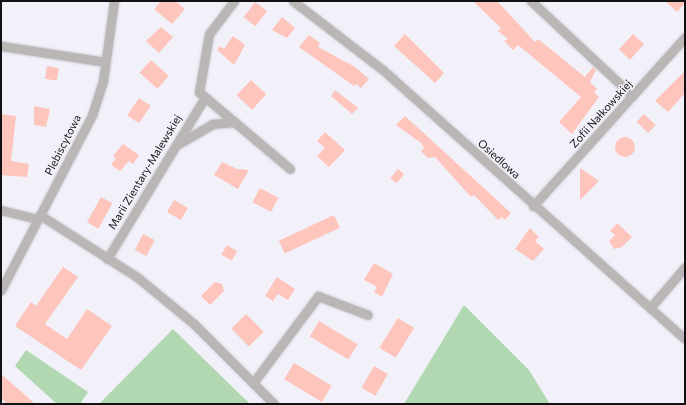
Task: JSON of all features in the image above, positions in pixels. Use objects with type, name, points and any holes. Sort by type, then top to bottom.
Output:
[{"type":"street","name":"Plebiscytowa","points":[[1,290],[92,115],[105,62],[114,1]]},
{"type":"street","points":[[234,1],[209,34],[199,92],[290,169]]},
{"type":"street","name":"Osiedlowa","points":[[293,1],[383,70],[533,206],[685,339]]},
{"type":"street","points":[[531,1],[633,96]]},
{"type":"street","name":"Zofii Nałkowskiej","points":[[533,206],[685,37]]},
{"type":"street","points":[[1,46],[105,62]]},
{"type":"street","name":"Marii Zientary-Malewskiej","points":[[106,259],[205,97]]},
{"type":"street","points":[[175,146],[212,124],[235,122]]},
{"type":"street","points":[[1,210],[39,217],[106,259],[137,276],[194,324],[274,404]]},
{"type":"street","points":[[650,308],[685,267]]},
{"type":"street","points":[[253,383],[318,296],[368,314]]},
{"type":"green space","points":[[464,305],[529,370],[550,404],[404,404]]},
{"type":"green space","points":[[173,329],[250,404],[99,404]]},
{"type":"green space","points":[[26,350],[88,392],[80,404],[57,404],[15,366]]},
{"type":"building","points":[[161,1],[175,1],[185,9],[172,24],[154,9]]},
{"type":"building","points":[[473,1],[497,1],[535,42],[538,39],[585,77],[593,67],[596,70],[590,82],[597,89],[594,92],[599,97],[572,134],[559,122],[581,97],[518,45],[513,50],[504,41],[508,39],[498,31],[501,28]]},
{"type":"building","points":[[665,1],[685,1],[685,3],[677,12]]},
{"type":"building","points":[[255,2],[267,11],[256,26],[244,17]]},
{"type":"building","points":[[282,17],[295,28],[287,38],[272,30]]},
{"type":"building","points":[[161,27],[173,37],[159,53],[146,41]]},
{"type":"building","points":[[405,34],[444,73],[435,83],[394,46]]},
{"type":"building","points":[[633,34],[644,44],[630,60],[619,50]]},
{"type":"building","points":[[309,35],[320,43],[318,47],[355,67],[369,79],[361,88],[356,84],[354,86],[299,47]]},
{"type":"building","points":[[233,36],[245,45],[234,65],[217,50],[220,46],[224,49]]},
{"type":"building","points":[[151,60],[169,76],[157,89],[140,73]]},
{"type":"building","points":[[47,66],[59,68],[57,81],[45,79]]},
{"type":"building","points":[[685,71],[685,93],[668,112],[655,101]]},
{"type":"building","points":[[251,80],[266,94],[252,110],[237,95]]},
{"type":"building","points":[[335,90],[358,108],[352,114],[331,96]]},
{"type":"building","points":[[139,98],[151,106],[139,123],[127,115]]},
{"type":"building","points":[[34,106],[50,109],[46,127],[34,125]]},
{"type":"building","points":[[1,114],[16,116],[11,161],[29,164],[27,177],[1,175]]},
{"type":"building","points":[[644,114],[656,125],[648,133],[636,122]]},
{"type":"building","points":[[405,116],[511,213],[505,220],[502,217],[498,220],[474,195],[471,197],[435,157],[428,158],[421,151],[424,148],[421,143],[396,125]]},
{"type":"building","points":[[325,132],[345,150],[329,167],[317,156],[325,148],[317,141]]},
{"type":"building","points":[[625,137],[632,140],[635,147],[632,154],[625,157],[618,154],[615,147],[618,140]]},
{"type":"building","points":[[123,144],[139,155],[133,164],[129,161],[120,171],[111,165],[116,158],[113,156]]},
{"type":"building","points":[[222,162],[237,169],[249,170],[238,189],[214,175]]},
{"type":"building","points":[[580,168],[599,181],[580,200]]},
{"type":"building","points":[[398,169],[404,174],[396,183],[390,178]]},
{"type":"building","points":[[260,188],[279,198],[271,212],[252,202]]},
{"type":"building","points":[[101,197],[112,203],[98,229],[87,222]]},
{"type":"building","points":[[174,200],[188,208],[181,220],[167,212]]},
{"type":"building","points":[[334,215],[340,228],[285,253],[279,241]]},
{"type":"building","points":[[617,223],[632,237],[622,247],[614,249],[609,241],[615,235],[610,231]]},
{"type":"building","points":[[530,228],[539,237],[535,241],[544,249],[533,261],[515,249]]},
{"type":"building","points":[[143,234],[155,240],[146,256],[135,250]]},
{"type":"building","points":[[227,245],[237,251],[232,261],[221,254]]},
{"type":"building","points":[[374,263],[393,274],[382,297],[374,292],[377,287],[364,280]]},
{"type":"building","points":[[63,267],[78,277],[45,324],[67,339],[87,309],[112,326],[81,370],[15,326],[31,302],[36,306]]},
{"type":"building","points":[[277,277],[295,289],[288,300],[278,294],[273,301],[265,296]]},
{"type":"building","points":[[215,282],[222,284],[224,291],[210,305],[201,296]]},
{"type":"building","points":[[246,314],[264,332],[249,347],[231,329]]},
{"type":"building","points":[[398,318],[414,328],[396,358],[379,348]]},
{"type":"building","points":[[319,321],[358,344],[348,360],[310,336]]},
{"type":"building","points":[[294,363],[332,386],[322,402],[284,379]]},
{"type":"building","points":[[374,366],[388,374],[375,396],[362,388]]},
{"type":"building","points":[[1,374],[35,404],[7,404],[1,398]]}]
